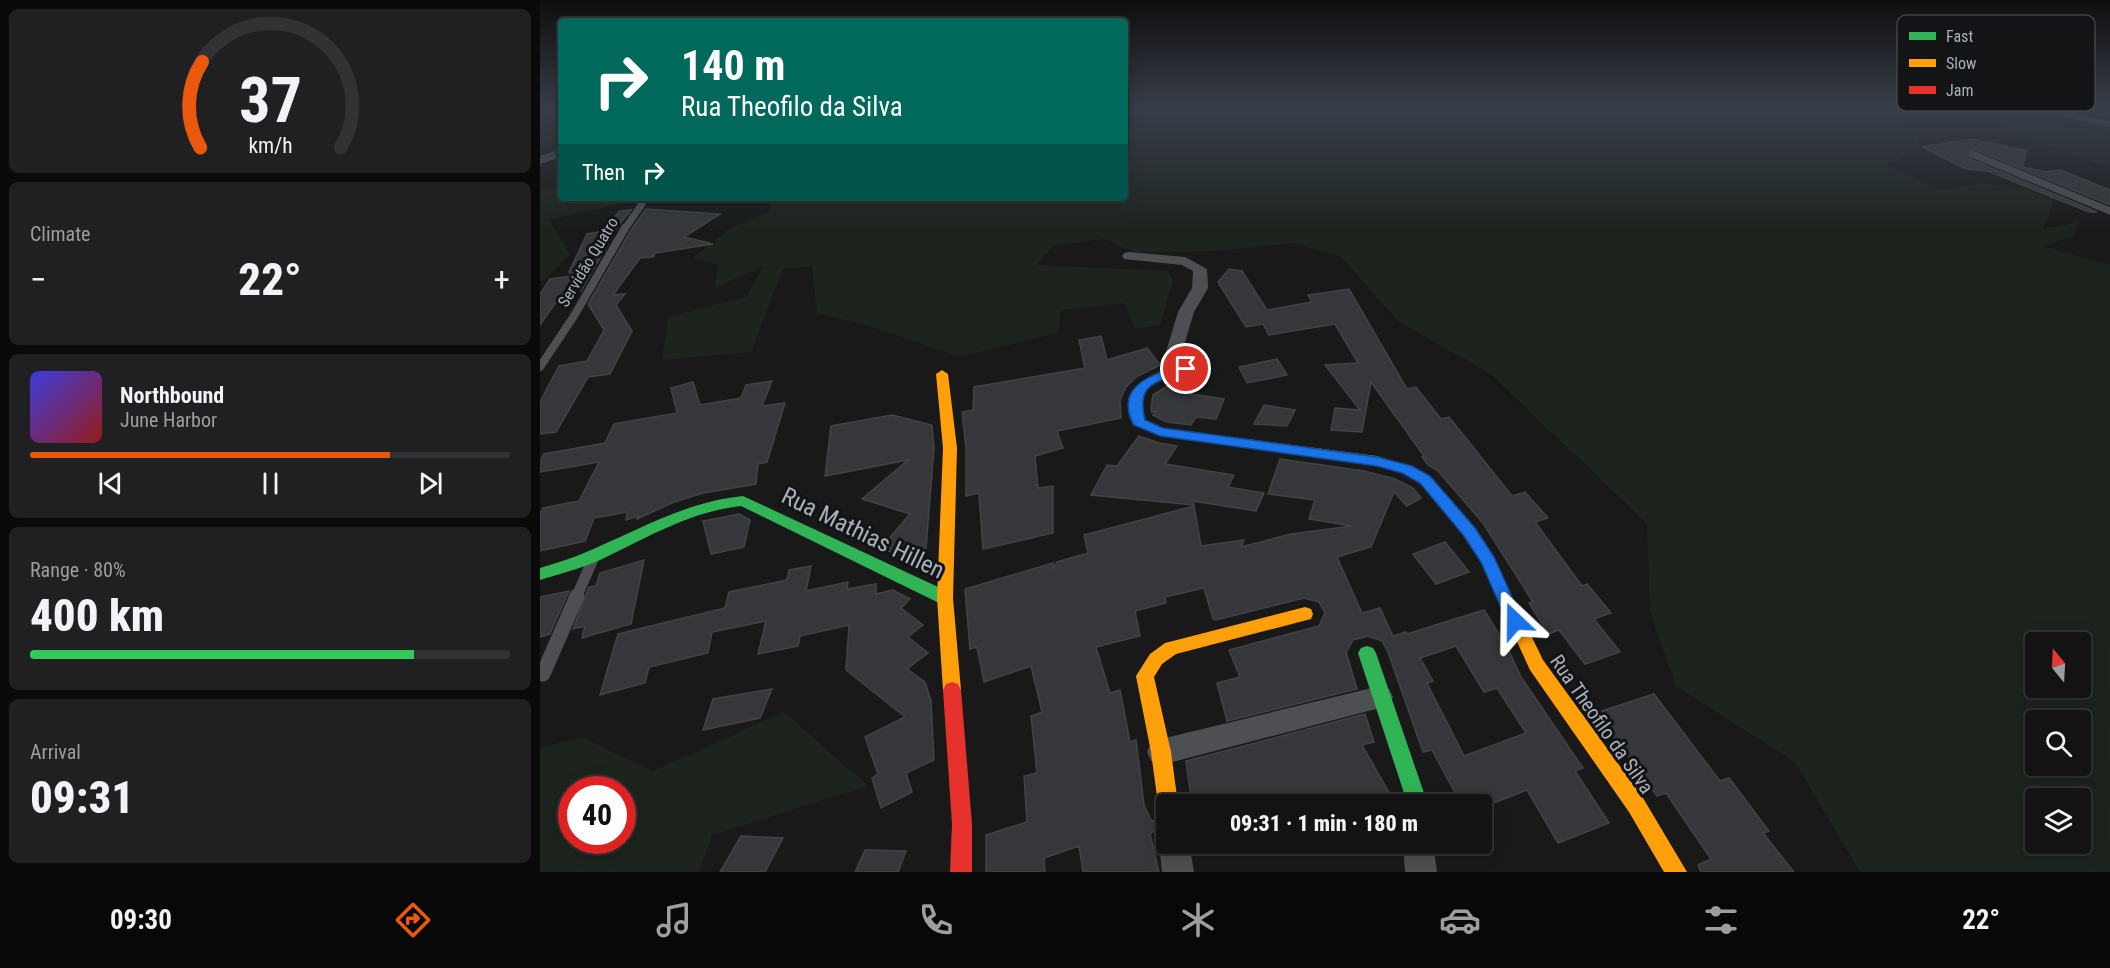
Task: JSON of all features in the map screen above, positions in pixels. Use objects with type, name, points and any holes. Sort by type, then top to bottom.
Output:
[{"type":"street","points":[[540,160],[558,154]]},
{"type":"street","points":[[1130,256],[1185,261],[1200,269],[1200,288],[1186,312],[1168,375]]},
{"type":"street","name":"Rua Theofilo da Silva","points":[[1204,363],[1148,382],[1137,392],[1134,402],[1138,422],[1160,432],[1377,461],[1407,470],[1425,479],[1470,532],[1488,561],[1536,665],[1636,805],[1676,872]]},
{"type":"street","points":[[942,374],[950,448],[945,598]]},
{"type":"street","name":"Rua Mathias Hillen","points":[[540,574],[595,555],[698,505],[722,500],[743,501],[945,598],[962,824],[961,872]]},
{"type":"street","points":[[1167,794],[1161,752],[1145,676],[1156,659],[1171,648],[1305,614]]},
{"type":"street","points":[[1367,653],[1414,794]]},
{"type":"street","points":[[1161,752],[1380,697]]},
{"type":"street","points":[[1176,854],[1178,872]]},
{"type":"street","points":[[1419,854],[1421,872]]},
{"type":"lane","points":[[1972,154],[2110,211]]},
{"type":"lane","name":"Servidão Quatro","points":[[540,367],[574,316],[622,232],[642,204]]},
{"type":"lane","points":[[543,674],[595,555]]},
{"type":"shaded area","points":[[1128,149],[1919,149],[1887,165],[1941,190],[1983,183],[2026,189],[2054,200],[2043,229],[2079,222],[2073,237],[2043,246],[2110,265],[2110,872],[1860,872],[1795,762],[1676,686],[1650,612],[1647,524],[1491,374],[1398,321],[1341,257],[1294,243],[1216,251],[1136,253],[1104,239],[1053,246],[1037,265],[1168,271],[1173,280],[1160,325],[1135,329],[1124,303],[1061,310],[1058,333],[959,357],[863,324],[817,313],[812,266],[783,269],[751,352],[662,360],[668,317],[746,297],[763,267],[715,288],[718,265],[693,258],[728,230],[769,212],[770,201],[1128,201]]},
{"type":"shaded area","points":[[2057,149],[2110,149],[2110,168]]},
{"type":"shaded area","points":[[558,185],[558,201],[631,201],[549,220],[570,254],[545,280],[540,281],[540,191]]},
{"type":"shaded area","points":[[784,712],[868,786],[712,835],[699,872],[540,872],[540,748],[582,737],[653,771]]},
{"type":"building","points":[[1925,149],[2017,149],[2027,151],[2022,167],[2046,172],[2060,170],[2110,190],[2110,205],[1974,149],[1967,152],[1970,159],[2097,212],[2089,212],[1988,171],[1966,169]]},
{"type":"building","points":[[646,209],[720,214],[684,237],[713,244],[655,253],[653,257],[640,258],[613,295],[625,294],[616,305],[632,331],[610,374],[588,377],[556,432],[540,434],[540,402],[559,366],[587,361],[604,330],[588,304],[631,230]]},
{"type":"building","points":[[631,210],[619,225],[581,291],[575,281],[558,299],[540,325],[540,294],[550,279],[572,276],[569,272],[587,234],[598,232],[620,211]]},
{"type":"building","points":[[1229,269],[1242,271],[1267,310],[1312,302],[1308,295],[1349,289],[1407,389],[1416,387],[1441,419],[1449,417],[1512,496],[1525,492],[1548,518],[1535,522],[1582,586],[1587,584],[1611,613],[1594,619],[1620,652],[1585,664],[1559,630],[1548,634],[1529,603],[1533,602],[1483,523],[1438,471],[1428,465],[1371,382],[1362,432],[1331,430],[1335,408],[1360,410],[1325,365],[1358,363],[1335,324],[1269,335],[1263,324],[1246,327],[1218,282]]},
{"type":"building","points":[[1101,336],[1107,360],[1147,348],[1160,365],[1136,377],[1126,387],[1120,400],[1121,418],[1057,431],[1063,448],[1035,456],[1038,488],[1053,486],[1053,533],[983,549],[979,493],[966,496],[966,448],[962,412],[973,410],[974,387],[1085,368],[1079,340]]},
{"type":"building","points":[[1277,359],[1287,375],[1247,383],[1239,367]]},
{"type":"building","points":[[772,381],[762,406],[785,403],[767,462],[758,464],[756,484],[703,493],[674,502],[637,519],[638,516],[626,520],[627,512],[594,518],[585,541],[540,551],[540,514],[543,508],[579,501],[599,462],[540,472],[540,461],[544,454],[605,443],[614,424],[677,413],[671,388],[693,382],[700,405],[741,398],[746,385]]},
{"type":"building","points":[[1176,381],[1186,393],[1224,399],[1216,419],[1196,417],[1191,425],[1167,422],[1153,415],[1156,411],[1152,412],[1151,408],[1153,395]]},
{"type":"building","points":[[1264,405],[1295,410],[1287,426],[1254,424]]},
{"type":"building","points":[[892,415],[932,425],[934,448],[925,560],[880,549],[910,514],[862,499],[908,460],[825,476],[831,426]]},
{"type":"building","points":[[1139,436],[1177,446],[1165,464],[1234,475],[1228,487],[1264,493],[1256,511],[1193,501],[1194,505],[1091,495],[1107,465],[1117,466]]},
{"type":"building","points":[[1280,459],[1364,471],[1395,479],[1413,488],[1421,498],[1407,506],[1394,492],[1371,547],[1337,557],[1362,613],[1380,608],[1393,636],[1406,632],[1407,634],[1484,610],[1499,634],[1501,633],[1521,677],[1583,768],[1575,771],[1609,823],[1558,843],[1527,790],[1492,804],[1492,794],[1456,794],[1432,750],[1423,752],[1388,652],[1382,641],[1368,636],[1353,640],[1346,652],[1357,689],[1227,721],[1217,683],[1240,677],[1229,650],[1319,626],[1325,613],[1319,602],[1304,598],[1216,620],[1213,619],[1204,588],[1165,597],[1166,603],[1135,611],[1140,636],[1096,647],[1110,693],[1120,690],[1130,742],[1136,740],[1144,805],[1151,820],[1156,822],[1156,831],[1150,833],[1159,872],[1083,872],[1079,846],[1044,858],[1045,872],[986,872],[986,835],[1027,822],[1024,776],[1037,773],[1031,716],[1042,712],[1031,666],[984,682],[977,647],[970,649],[965,589],[1053,563],[1053,568],[1057,562],[1088,553],[1084,535],[1194,506],[1201,546],[1244,540],[1241,547],[1291,534],[1352,526],[1309,519],[1315,500],[1268,494]],"holes":[[[1456,646],[1484,692],[1497,688],[1526,733],[1464,756],[1427,683],[1433,681],[1420,658]]]},
{"type":"building","points":[[739,514],[750,520],[744,547],[711,554],[703,521]]},
{"type":"building","points":[[1445,542],[1469,572],[1436,584],[1413,554]]},
{"type":"building","points":[[644,560],[631,624],[582,638],[585,626],[573,629],[589,587],[596,586],[600,573]]},
{"type":"building","points":[[811,566],[806,591],[848,582],[847,589],[876,584],[876,594],[893,590],[910,599],[901,608],[923,625],[908,637],[928,653],[907,669],[925,682],[931,701],[934,760],[906,773],[912,792],[881,808],[872,778],[878,774],[865,737],[905,717],[846,670],[849,625],[800,636],[798,646],[758,654],[766,621],[712,632],[708,653],[649,667],[645,683],[600,695],[618,634],[725,608],[729,592],[787,580],[789,570]]},
{"type":"building","points":[[569,591],[550,634],[540,637],[540,597]]},
{"type":"building","points":[[772,689],[760,718],[703,730],[713,699]]},
{"type":"building","points":[[1654,694],[1720,781],[1729,778],[1769,831],[1763,833],[1794,872],[1701,872],[1698,865],[1711,859],[1666,793],[1657,796],[1596,713]]},
{"type":"building","points":[[1365,714],[1374,742],[1362,745],[1390,794],[1191,794],[1186,761]]},
{"type":"building","points":[[741,836],[783,838],[765,872],[720,872]]},
{"type":"building","points":[[865,850],[906,851],[898,872],[855,872]]},
{"type":"traffic: fast","points":[[1204,362],[1162,375],[1143,387],[1134,403],[1138,422],[1160,432],[1377,461],[1407,470],[1425,479],[1470,532],[1488,561],[1509,607]]},
{"type":"traffic: fast","points":[[540,574],[587,559],[684,514],[722,503],[743,501],[945,598]]},
{"type":"traffic: fast","points":[[1367,653],[1414,794]]},
{"type":"traffic: slow","points":[[942,374],[950,448],[945,598],[952,690]]},
{"type":"traffic: slow","points":[[1509,607],[1536,665],[1636,805],[1676,872]]},
{"type":"traffic: slow","points":[[1167,794],[1161,752],[1145,676],[1156,659],[1171,648],[1305,614]]},
{"type":"traffic: jam","points":[[952,690],[962,824],[961,872]]},
{"type":"route","points":[[1186,369],[1148,382],[1137,392],[1134,402],[1138,422],[1160,432],[1377,461],[1407,470],[1425,479],[1470,532],[1488,561],[1515,621]]}]
